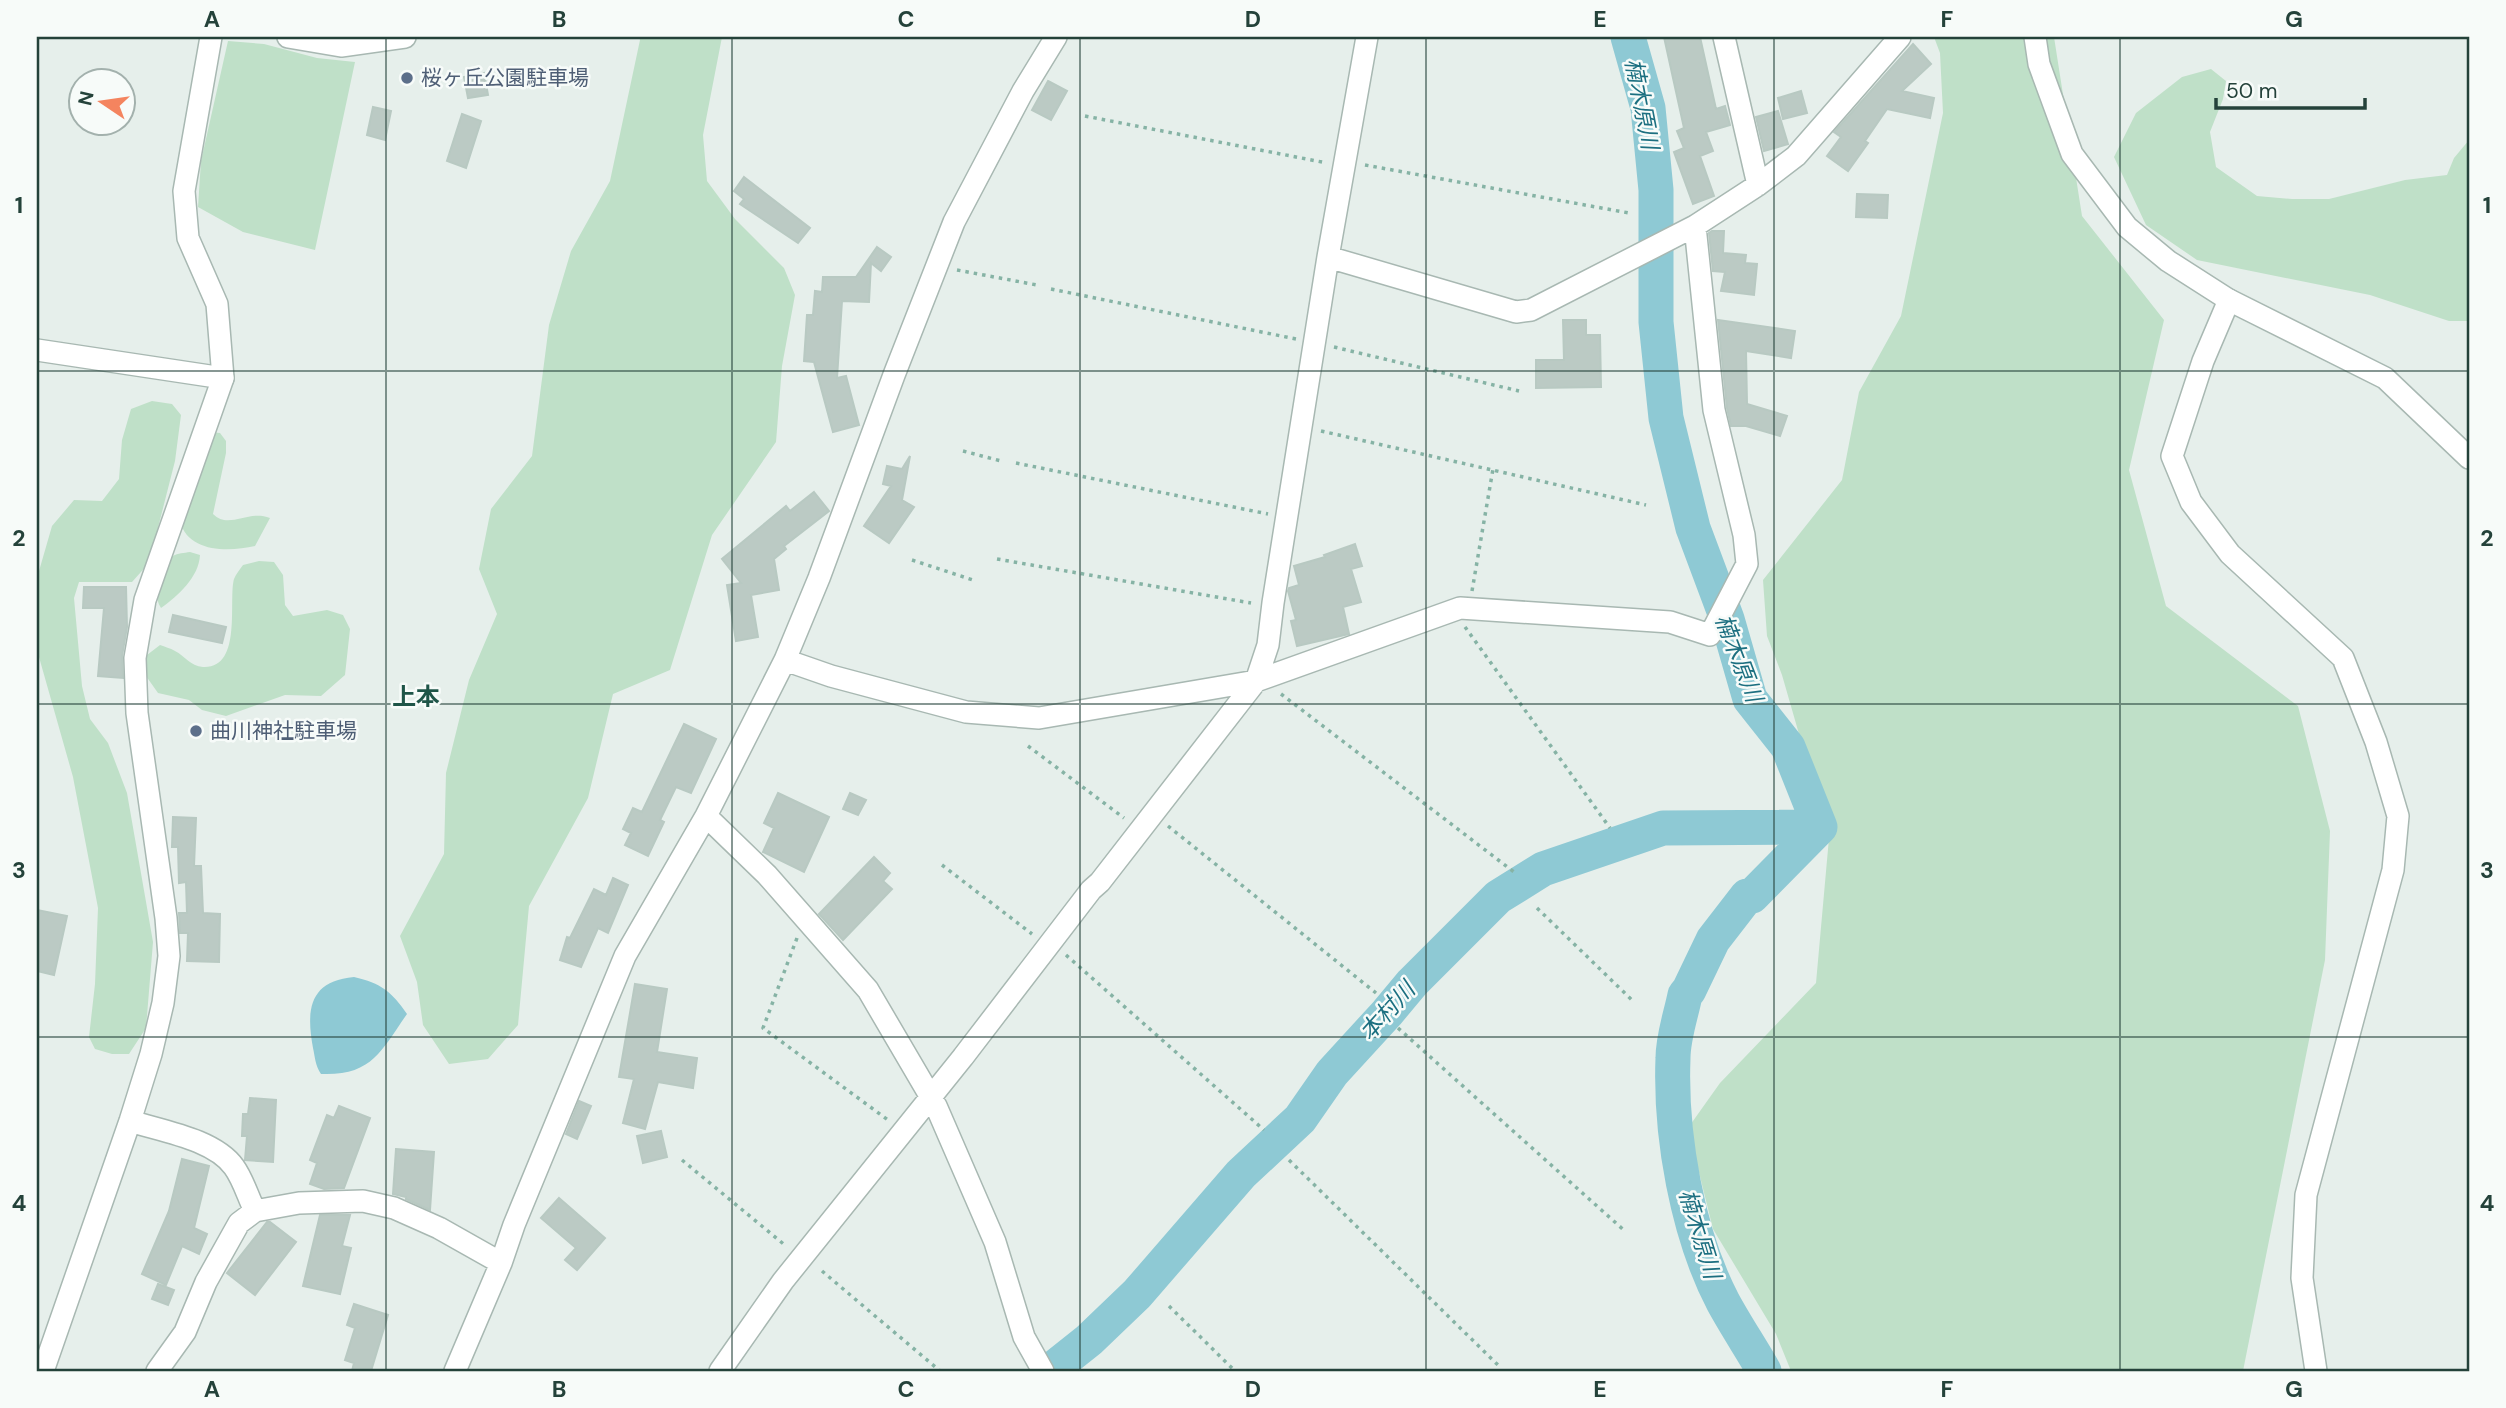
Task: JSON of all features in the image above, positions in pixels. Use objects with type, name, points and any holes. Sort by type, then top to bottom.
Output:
[{"type":"street","points":[[43,1371],[130,1121],[160,1016],[169,956],[137,713],[135,658],[145,600],[223,378],[217,304],[188,238],[184,191],[211,37]]},
{"type":"street","points":[[288,37],[340,41],[405,37]]},
{"type":"street","points":[[454,1371],[501,1263],[514,1225],[625,956],[706,816],[785,660],[819,578],[954,222],[1018,101],[1056,37]]},
{"type":"street","points":[[720,1371],[783,1281],[1256,681],[1268,645],[1328,257],[1367,37]]},
{"type":"street","points":[[1724,37],[1758,185]]},
{"type":"street","points":[[1328,257],[1516,312],[1531,310],[1688,230],[1758,185],[1796,156],[1900,37]]},
{"type":"street","points":[[2035,37],[2039,64],[2072,154],[2127,227],[2168,261],[2229,300],[2385,378],[2469,458]]},
{"type":"street","points":[[785,660],[831,676],[966,712],[1039,718],[1256,681],[1460,608],[1670,622],[1710,635],[1747,564],[1744,535],[1714,410],[1688,230]]},
{"type":"street","points":[[2229,300],[2203,361],[2172,456],[2191,502],[2230,554],[2343,658],[2376,742],[2398,816],[2393,870],[2306,1195],[2302,1278],[2316,1371]]},
{"type":"street","points":[[37,350],[223,378]]},
{"type":"street","points":[[706,816],[767,875],[868,990],[930,1096],[995,1242],[1024,1338],[1044,1371]]},
{"type":"street","points":[[130,1121],[176,1134],[214,1150],[233,1166],[255,1211]]},
{"type":"street","points":[[157,1371],[185,1332],[206,1282],[239,1223],[255,1211],[299,1203],[363,1201],[394,1208],[439,1228],[501,1263]]},
{"type":"path","points":[[1084,116],[1333,164]]},
{"type":"path","points":[[1365,165],[1629,213]]},
{"type":"path","points":[[957,270],[1037,285]]},
{"type":"path","points":[[1051,289],[1300,340]]},
{"type":"path","points":[[1332,346],[1519,391]]},
{"type":"path","points":[[1316,430],[1646,505]]},
{"type":"path","points":[[962,451],[1001,461]]},
{"type":"path","points":[[1016,463],[1268,514]]},
{"type":"path","points":[[1472,596],[1493,469]]},
{"type":"path","points":[[997,559],[1251,603]]},
{"type":"path","points":[[912,560],[976,580]]},
{"type":"path","points":[[1462,623],[1610,828]]},
{"type":"path","points":[[1276,691],[1514,872]]},
{"type":"path","points":[[1028,746],[1132,824]]},
{"type":"path","points":[[1167,825],[1376,993]]},
{"type":"path","points":[[942,866],[1041,940]]},
{"type":"path","points":[[1537,908],[1634,1002]]},
{"type":"path","points":[[800,929],[763,1028],[892,1123]]},
{"type":"path","points":[[1064,954],[1264,1130]]},
{"type":"path","points":[[1398,1028],[1626,1233]]},
{"type":"path","points":[[682,1160],[792,1251]]},
{"type":"path","points":[[1289,1160],[1502,1368]]},
{"type":"path","points":[[822,1270],[940,1371]]},
{"type":"path","points":[[1169,1307],[1235,1371]]},
{"type":"green space","points":[[639,37],[722,37],[703,135],[707,181],[735,219],[784,268],[795,295],[782,366],[776,442],[712,535],[670,670],[613,694],[588,798],[529,906],[518,1025],[488,1059],[449,1064],[423,1025],[417,982],[400,936],[444,854],[446,773],[469,680],[497,614],[479,569],[491,509],[532,456],[549,325],[571,251],[610,181]]},
{"type":"green space","points":[[1934,37],[2054,37],[2082,216],[2164,320],[2129,470],[2166,606],[2298,706],[2330,831],[2325,960],[2243,1371],[1791,1371],[1776,1334],[1713,1229],[1688,1128],[1720,1083],[1816,983],[1829,838],[1782,675],[1767,636],[1763,580],[1842,480],[1859,392],[1901,316],[1943,113],[1940,53]]},
{"type":"green space","points":[[228,41],[264,44],[317,58],[355,62],[315,250],[243,232],[198,207],[201,161]]},
{"type":"green space","points":[[2211,69],[2226,81],[2223,99],[2210,132],[2216,167],[2257,196],[2329,199],[2405,180],[2447,175],[2454,158],[2469,140],[2469,321],[2449,321],[2370,295],[2197,260],[2146,225],[2114,157],[2136,113],[2182,77]]},
{"type":"green space","points":[[152,401],[172,404],[181,415],[175,461],[149,563],[132,582],[79,582],[74,598],[82,686],[90,719],[108,743],[127,793],[153,942],[146,1028],[129,1054],[112,1054],[95,1049],[89,1037],[95,984],[98,908],[73,777],[37,650],[37,578],[52,526],[74,500],[102,501],[119,479],[122,440],[131,409]]},
{"type":"green space","points":[[210,432],[220,433],[226,441],[226,453],[213,514],[226,520],[254,516],[270,518],[255,546],[211,548],[200,545],[184,532],[180,521]]},
{"type":"green space","points":[[190,552],[200,555],[196,571],[181,592],[161,608],[156,587],[163,566],[173,556]]},
{"type":"green space","points":[[259,561],[274,562],[283,575],[285,605],[293,616],[327,610],[343,615],[350,629],[345,675],[321,696],[285,695],[226,716],[202,710],[189,700],[158,693],[146,676],[147,655],[160,645],[179,653],[198,666],[216,665],[229,646],[234,579],[243,565]]},
{"type":"water","points":[[354,977],[372,982],[385,990],[407,1014],[382,1050],[364,1066],[338,1074],[321,1074],[311,1034],[310,1021],[314,1000],[319,991],[328,984]]},
{"type":"building","points":[[1664,37],[1700,37],[1716,109],[1725,106],[1730,125],[1706,132],[1713,151],[1700,156],[1714,196],[1693,204],[1674,152],[1684,148],[1677,131],[1684,128]]},
{"type":"building","points":[[1913,44],[1931,64],[1902,91],[1934,98],[1930,118],[1887,109],[1848,171],[1827,156],[1841,137],[1834,132]]},
{"type":"building","points":[[484,73],[488,95],[468,98],[464,77]]},
{"type":"building","points":[[1048,81],[1067,91],[1051,120],[1032,110]]},
{"type":"building","points":[[1801,91],[1807,113],[1783,119],[1778,98]]},
{"type":"building","points":[[373,107],[391,111],[385,140],[367,135]]},
{"type":"building","points":[[1778,111],[1788,144],[1764,151],[1756,117]]},
{"type":"building","points":[[462,114],[481,121],[466,168],[447,161]]},
{"type":"building","points":[[744,177],[810,228],[798,243],[740,204],[744,199],[734,191]]},
{"type":"building","points":[[1857,194],[1888,195],[1887,218],[1856,217]]},
{"type":"building","points":[[1724,231],[1723,253],[1746,255],[1745,263],[1757,264],[1754,295],[1721,291],[1725,272],[1713,271],[1709,233]]},
{"type":"building","points":[[877,247],[891,257],[881,271],[871,263],[869,302],[842,301],[837,378],[846,376],[859,425],[833,432],[814,362],[804,361],[807,315],[813,315],[815,291],[822,292],[823,277],[856,277]]},
{"type":"building","points":[[1563,320],[1586,320],[1586,335],[1600,335],[1601,387],[1536,388],[1536,360],[1564,360]]},
{"type":"building","points":[[1718,320],[1795,331],[1791,358],[1746,351],[1747,404],[1787,416],[1780,436],[1746,426],[1731,426]]},
{"type":"building","points":[[910,456],[902,500],[914,507],[889,543],[864,526],[891,486],[883,484],[887,466],[902,469]]},
{"type":"building","points":[[814,492],[829,511],[784,546],[786,549],[774,559],[779,590],[751,595],[758,637],[736,641],[727,585],[741,583],[722,559],[786,506],[790,511]]},
{"type":"building","points":[[1355,544],[1362,566],[1351,569],[1361,602],[1343,607],[1349,634],[1297,646],[1291,621],[1296,620],[1288,591],[1289,588],[1299,585],[1294,566]]},
{"type":"building","points":[[84,587],[126,587],[127,627],[122,656],[123,678],[98,676],[104,608],[83,608]]},
{"type":"building","points":[[173,615],[226,627],[222,643],[169,632]]},
{"type":"building","points":[[684,724],[716,739],[691,793],[676,787],[660,820],[664,822],[648,856],[625,845],[631,833],[623,829],[633,808],[642,812]]},
{"type":"building","points":[[778,793],[829,817],[804,872],[763,852],[774,828],[764,823]]},
{"type":"building","points":[[850,793],[866,800],[858,815],[843,809]]},
{"type":"building","points":[[173,817],[196,818],[194,866],[201,866],[203,913],[220,914],[219,962],[187,961],[188,933],[180,933],[179,913],[187,913],[186,882],[179,883],[178,847],[172,847]]},
{"type":"building","points":[[874,857],[890,873],[883,881],[892,889],[843,940],[819,914]]},
{"type":"building","points":[[613,878],[628,885],[608,933],[598,928],[581,967],[560,960],[567,937],[570,938],[594,889],[606,895]]},
{"type":"building","points":[[37,910],[67,916],[54,975],[37,971]]},
{"type":"building","points":[[635,984],[667,989],[657,1052],[697,1058],[693,1088],[658,1082],[645,1129],[623,1123],[634,1079],[619,1077]]},
{"type":"building","points":[[250,1098],[276,1100],[273,1162],[245,1160],[247,1136],[242,1136],[243,1114],[248,1114]]},
{"type":"building","points":[[579,1101],[591,1106],[577,1139],[566,1134]]},
{"type":"building","points":[[339,1106],[370,1118],[344,1188],[324,1189],[310,1184],[317,1163],[310,1160],[327,1115],[334,1118]]},
{"type":"building","points":[[661,1131],[667,1157],[643,1163],[637,1136]]},
{"type":"building","points":[[396,1149],[434,1152],[430,1210],[406,1197],[393,1194]]},
{"type":"building","points":[[182,1159],[209,1166],[194,1228],[207,1234],[199,1254],[182,1246],[166,1285],[142,1274],[169,1211]]},
{"type":"building","points":[[559,1198],[605,1238],[577,1270],[565,1260],[576,1248],[541,1218]]},
{"type":"building","points":[[320,1215],[350,1215],[342,1246],[351,1248],[340,1294],[303,1286]]},
{"type":"building","points":[[267,1222],[296,1242],[255,1295],[227,1273]]},
{"type":"building","points":[[158,1284],[174,1290],[168,1305],[152,1299]]},
{"type":"building","points":[[354,1304],[388,1315],[371,1371],[352,1371],[354,1363],[345,1360],[355,1328],[347,1325]]},
{"type":"waterway","name":"楠木原川","points":[[1628,37],[1648,108],[1656,190],[1656,322],[1666,418],[1693,528],[1727,619],[1750,699],[1788,747],[1820,827]]},
{"type":"waterway","name":"本村川","points":[[1050,1371],[1089,1340],[1137,1294],[1241,1174],[1300,1119],[1332,1073],[1412,983],[1498,897],[1543,869],[1663,828],[1820,827]]},
{"type":"waterway","name":"楠木原川","points":[[1764,1371],[1710,1275],[1691,1215],[1683,1183],[1674,1119],[1673,1050],[1685,995],[1713,940],[1747,896],[1752,896],[1820,827]]},
{"type":"place","name":"桜ヶ丘公園駐車場","points":[[407,78]]},
{"type":"place","name":"曲川神社駐車場","points":[[196,731]]},
{"type":"district","name":"上本","points":[[416,696]]}]
